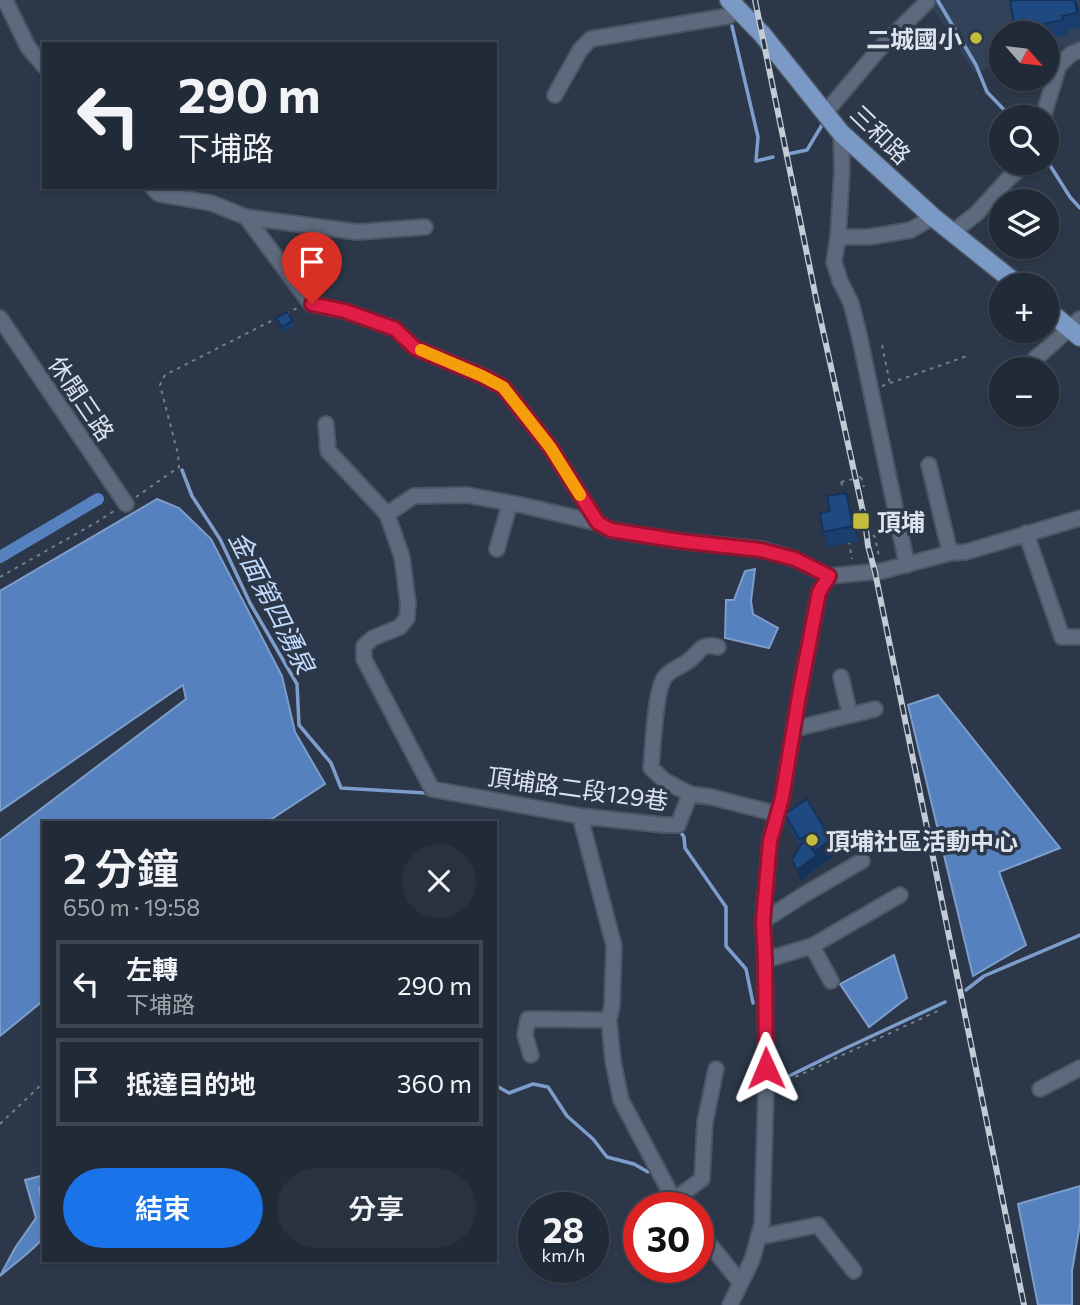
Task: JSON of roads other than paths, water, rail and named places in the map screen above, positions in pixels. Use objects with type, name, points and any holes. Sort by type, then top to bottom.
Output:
[{"type":"main road","name":"三和路","points":[[733,4],[762,34],[841,133],[933,217],[1003,273]]},
{"type":"main road","points":[[1059,317],[1076,328]]},
{"type":"street","points":[[5,0],[28,47],[42,64]]},
{"type":"street","points":[[825,113],[881,47],[928,2]]},
{"type":"street","points":[[555,95],[580,50],[592,39],[729,16],[733,4]]},
{"type":"street","points":[[1047,105],[1059,65],[1080,50]]},
{"type":"street","points":[[841,133],[842,170],[834,262],[851,303],[907,565]]},
{"type":"street","points":[[953,232],[977,213],[1012,175]]},
{"type":"street","points":[[154,189],[159,194],[211,203],[246,216],[357,232],[425,227]]},
{"type":"street","points":[[246,216],[312,304],[345,311],[395,329],[415,348],[503,387],[550,447],[598,523]]},
{"type":"street","points":[[838,237],[869,237],[911,230],[933,217]]},
{"type":"street","name":"休閒三路","points":[[0,318],[126,504]]},
{"type":"street","points":[[1038,357],[1076,328]]},
{"type":"street","points":[[326,424],[328,451],[387,514],[414,496],[467,495],[598,523],[611,530],[761,550],[795,559],[829,576],[882,571],[950,553],[966,552],[1080,518]]},
{"type":"street","points":[[929,465],[950,553]]},
{"type":"street","points":[[497,549],[510,503]]},
{"type":"street","name":"頂埔路二段129巷","points":[[387,514],[402,557],[408,603],[407,618],[400,627],[373,638],[364,646],[365,659],[432,789],[580,816],[678,825],[690,794],[778,814]]},
{"type":"street","points":[[1026,533],[1062,638],[1080,637]]},
{"type":"street","points":[[730,1305],[752,1260],[762,1224],[766,1090],[763,921],[770,841],[778,814],[819,592],[829,576]]},
{"type":"street","points":[[690,794],[665,781],[651,768],[658,696],[663,678],[688,662],[701,648],[711,645],[718,647]]},
{"type":"street","points":[[841,677],[850,715]]},
{"type":"street","points":[[794,729],[875,709]]},
{"type":"street","points":[[580,816],[614,946],[609,1020],[612,1061],[621,1100],[671,1192]]},
{"type":"street","points":[[763,921],[862,861]]},
{"type":"street","points":[[765,960],[812,946],[900,895]]},
{"type":"street","points":[[812,946],[831,981]]},
{"type":"street","points":[[531,1055],[524,1035],[528,1019],[609,1020]]},
{"type":"street","points":[[1040,1089],[1080,1068]]},
{"type":"street","points":[[690,1192],[702,1180],[705,1122],[716,1069]]},
{"type":"street","points":[[758,1237],[818,1225],[854,1271]]},
{"type":"street","points":[[714,1250],[740,1282]]},
{"type":"water","points":[[157,499],[179,508],[211,539],[282,676],[295,732],[325,784],[269,821],[42,821],[42,1002],[0,1036],[0,840],[186,699],[183,685],[0,811],[0,591]]},
{"type":"water","points":[[755,569],[751,601],[753,614],[778,628],[769,648],[725,638],[726,600],[734,600],[745,571]]},
{"type":"water","points":[[938,695],[1060,848],[999,872],[1026,945],[973,976],[908,705]]},
{"type":"water","points":[[894,955],[907,998],[869,1027],[840,984]]},
{"type":"water","points":[[42,1176],[39,1189],[42,1202],[42,1239],[0,1276],[36,1218],[25,1180]]},
{"type":"water","points":[[1080,1186],[1080,1224],[1072,1271],[1072,1305],[1038,1305],[1018,1204]]},
{"type":"waterway","points":[[938,1],[976,65],[987,92],[999,105]]},
{"type":"waterway","points":[[732,26],[758,137],[756,161],[773,157]]},
{"type":"waterway","points":[[788,154],[807,150],[822,125]]},
{"type":"waterway","points":[[1056,175],[1080,208]]},
{"type":"waterway","name":"金面第四湧泉","points":[[182,470],[192,496],[220,539],[250,603],[297,684],[299,725],[331,763],[341,788],[426,793]]},
{"type":"waterway","points":[[0,557],[98,499]]},
{"type":"waterway","name":"金面第四湧泉","points":[[680,831],[684,837],[685,848],[726,907],[726,946],[746,969],[753,1003]]},
{"type":"waterway","name":"金面第四湧泉","points":[[966,990],[984,976],[1080,935]]},
{"type":"waterway","name":"金面第四湧泉","points":[[770,1081],[775,1083],[945,1002]]},
{"type":"waterway","points":[[497,1086],[509,1093],[533,1084],[548,1087],[567,1116],[593,1139],[607,1157],[634,1164],[648,1172]]},
{"type":"railway","points":[[755,0],[865,521],[1024,1305]]},
{"type":"place","name":"二城國小","points":[[976,38]]},
{"type":"place","name":"頂埔","points":[[861,521]]},
{"type":"place","name":"頂埔社區活動中心","points":[[812,840]]}]
